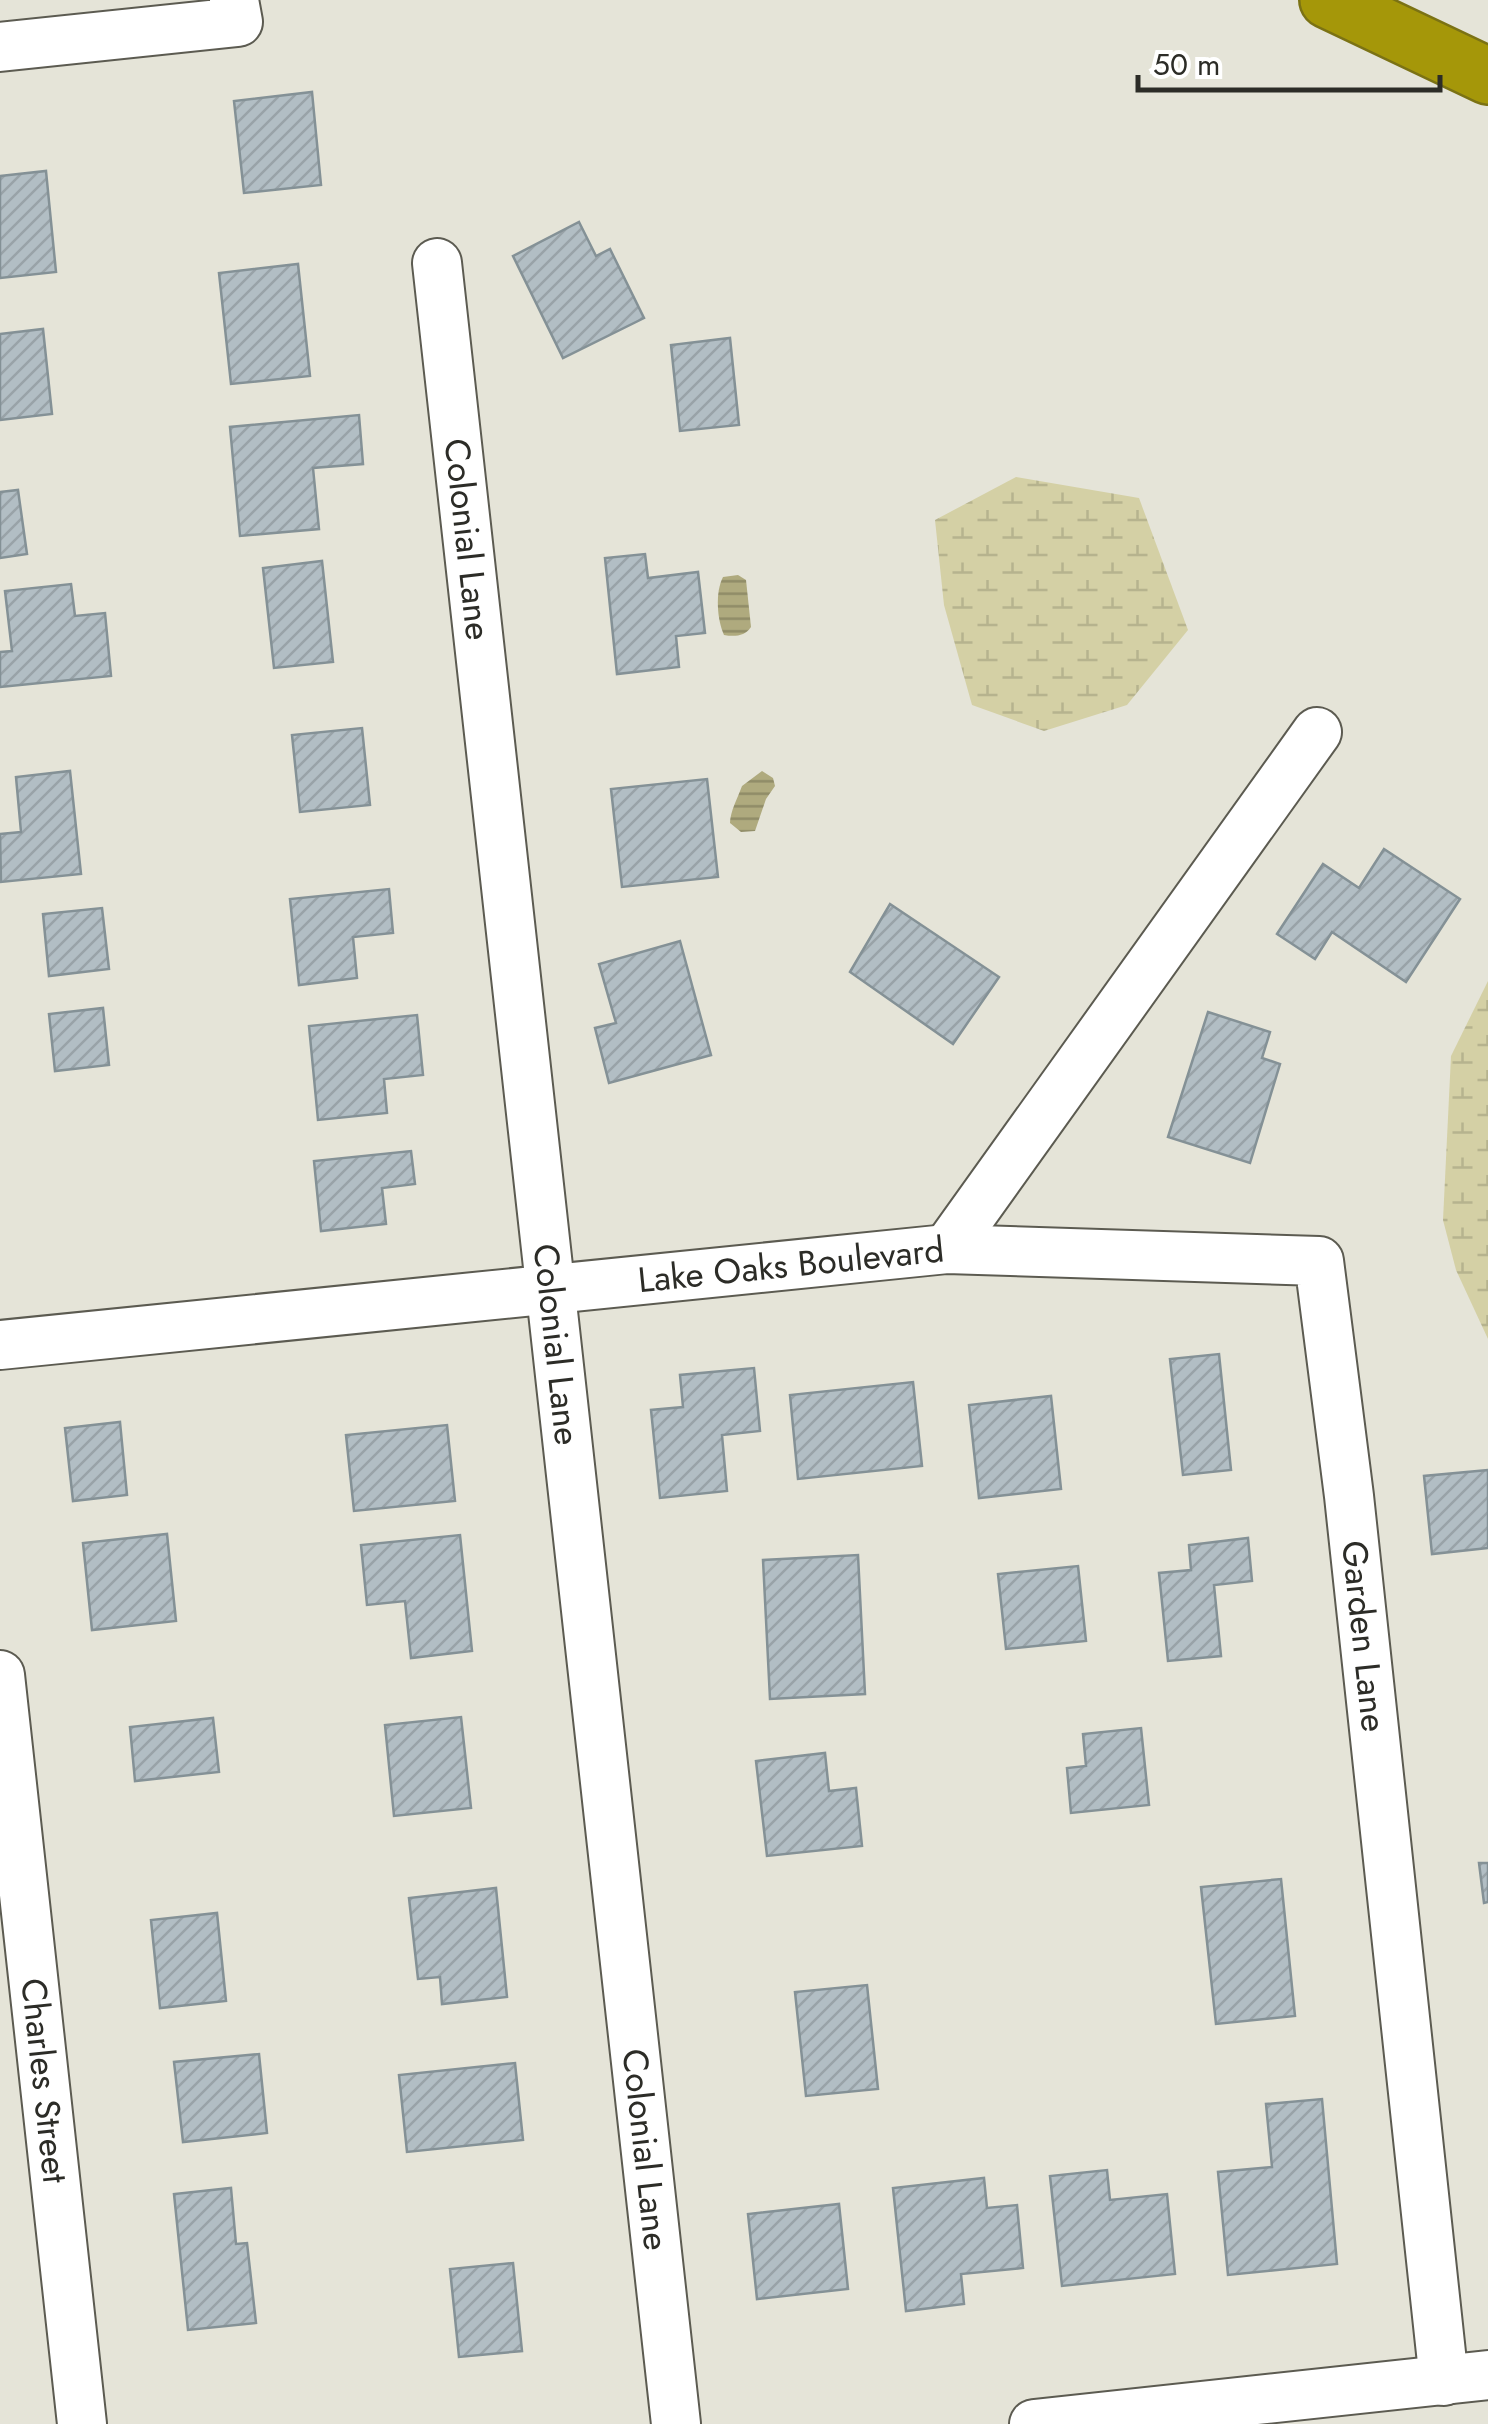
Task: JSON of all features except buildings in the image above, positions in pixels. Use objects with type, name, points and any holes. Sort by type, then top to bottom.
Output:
[{"type":"highway","points":[[1328,0],[1488,76]]},
{"type":"street","points":[[0,48],[238,22],[234,0]]},
{"type":"street","name":"Colonial Lane","points":[[438,264],[676,2424]]},
{"type":"street","name":"Lake Oaks Boulevard","points":[[0,1345],[947,1249],[1317,732]]},
{"type":"street","name":"Garden Lane","points":[[947,1249],[1318,1260],[1466,2378]]},
{"type":"street","name":"Charles Street","points":[[0,1674],[82,2424]]},
{"type":"street","points":[[1034,2424],[1466,2378]]},
{"type":"green space","points":[[1016,477],[1139,498],[1188,630],[1127,705],[1044,731],[972,705],[944,605],[935,520]]},
{"type":"green space","points":[[1488,981],[1488,1339],[1456,1270],[1443,1220],[1451,1056]]},
{"type":"shaded area","points":[[738,575],[746,580],[751,627],[739,635],[724,635],[718,614],[719,590],[723,577]]},
{"type":"shaded area","points":[[762,771],[773,778],[775,786],[755,831],[741,832],[730,823],[733,809],[742,786]]}]
